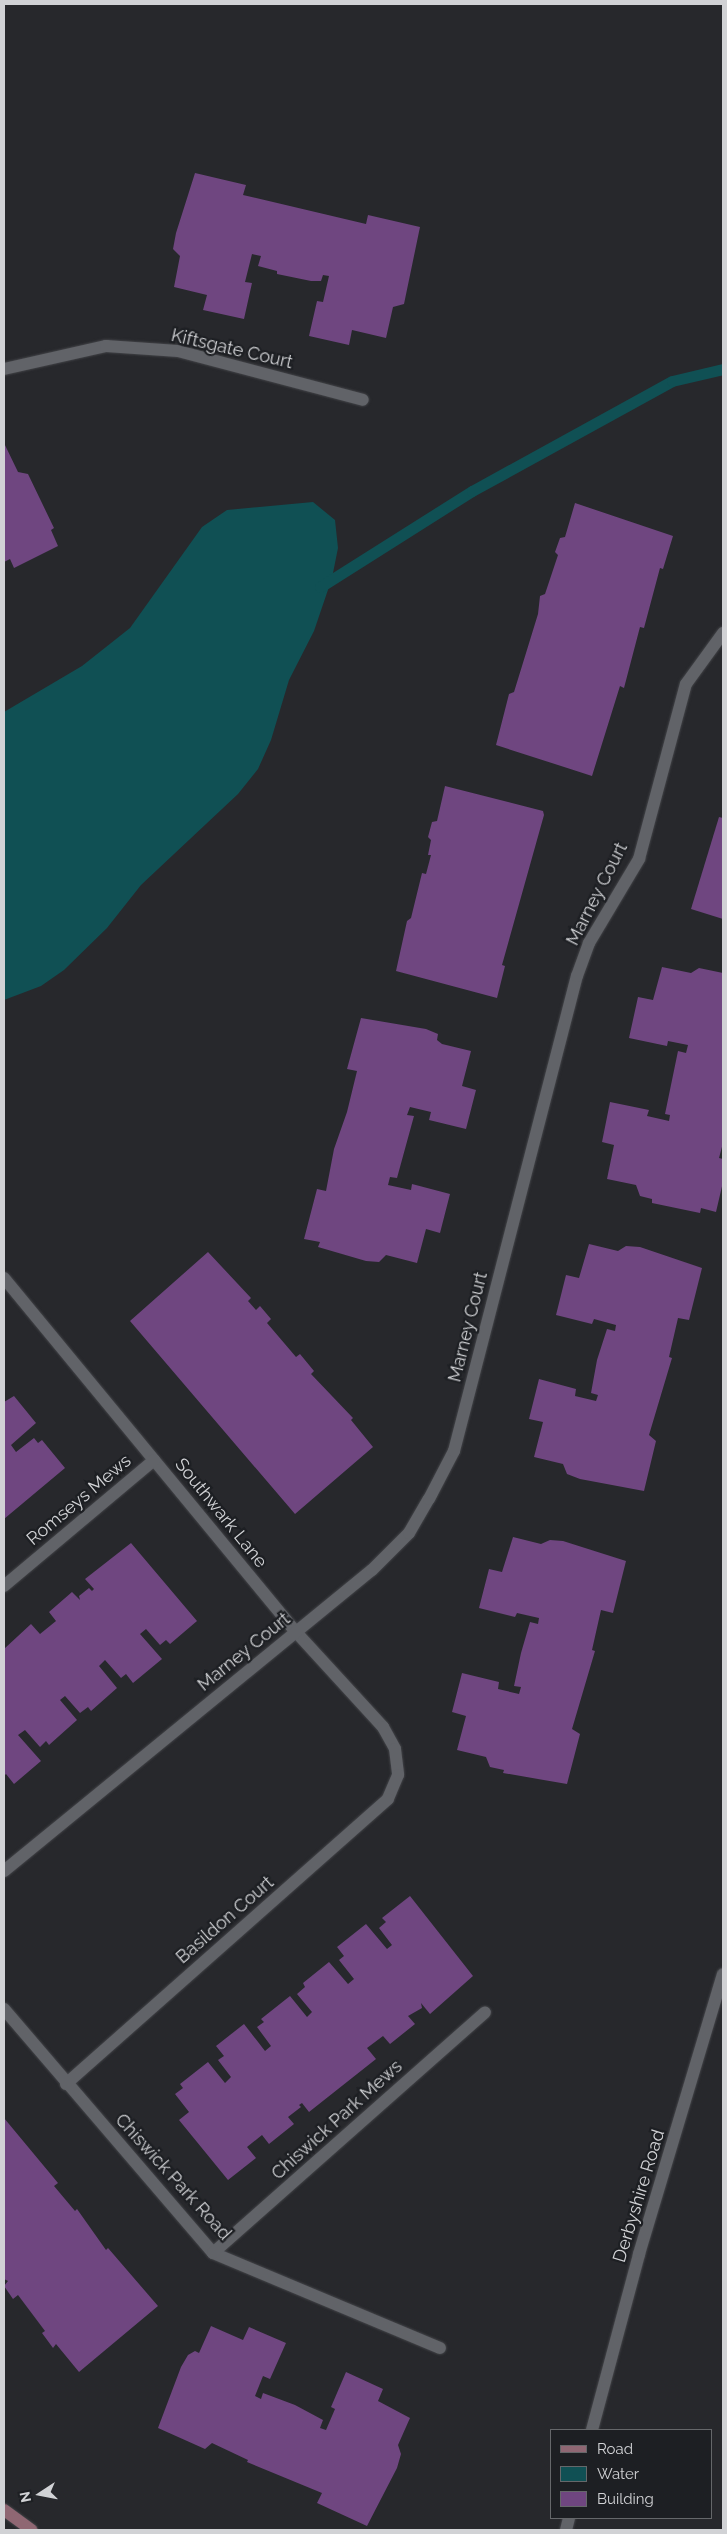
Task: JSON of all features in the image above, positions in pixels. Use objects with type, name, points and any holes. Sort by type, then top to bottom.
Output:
[{"type":"main road","points":[[4,2510],[32,2530]]},
{"type":"street","name":"Kiftsgate Court","points":[[4,369],[106,346],[178,351],[363,400]]},
{"type":"street","name":"Marney Court","points":[[4,1871],[372,1570],[409,1533],[454,1451],[577,976],[589,943],[639,859],[686,684],[723,633]]},
{"type":"street","name":"Southwark Lane","points":[[4,1278],[296,1632],[383,1727],[394,1749],[398,1775]]},
{"type":"street","name":"Romseys Mews","points":[[4,1586],[154,1460]]},
{"type":"street","name":"Basildon Court","points":[[66,2084],[388,1799],[398,1775]]},
{"type":"street","name":"Derbyshire Road","points":[[592,2429],[639,2254],[723,1974]]},
{"type":"street","name":"Chiswick Park Road","points":[[4,2009],[66,2084],[213,2253],[440,2348]]},
{"type":"street","name":"Chiswick Park Mews","points":[[213,2253],[485,2012]]},
{"type":"water","points":[[313,502],[335,520],[338,548],[332,578],[314,631],[289,680],[271,740],[258,769],[238,794],[141,885],[107,928],[64,970],[41,986],[4,1000],[4,712],[82,666],[130,628],[202,527],[227,510]]},
{"type":"building","points":[[195,173],[246,185],[243,195],[366,224],[368,215],[420,227],[404,304],[393,307],[386,338],[352,330],[349,345],[309,336],[317,301],[323,302],[329,276],[323,275],[321,281],[311,281],[277,274],[277,271],[258,266],[261,256],[252,254],[245,282],[252,283],[244,319],[203,310],[207,295],[174,287],[180,256],[173,249],[176,233]]},
{"type":"building","points":[[4,443],[18,472],[28,474],[54,528],[51,530],[58,546],[14,568],[10,559],[4,562]]},
{"type":"building","points":[[575,503],[673,536],[663,569],[660,568],[644,628],[640,627],[624,688],[620,686],[592,776],[496,745],[509,694],[514,692],[538,614],[540,596],[545,594],[558,555],[555,552],[560,538],[565,537]]},
{"type":"building","points":[[445,786],[543,811],[544,815],[502,965],[505,966],[497,998],[396,971],[407,921],[411,918],[422,873],[426,874],[431,855],[428,855],[431,840],[428,837],[432,822],[437,821]]},
{"type":"building","points":[[719,817],[723,818],[723,919],[691,909]]},
{"type":"building","points":[[662,967],[691,973],[699,968],[723,973],[723,1143],[719,1158],[723,1159],[723,1182],[716,1212],[701,1208],[700,1213],[652,1203],[652,1199],[640,1196],[636,1185],[607,1179],[614,1145],[602,1142],[610,1102],[649,1110],[647,1116],[669,1121],[670,1115],[665,1114],[678,1051],[686,1053],[688,1045],[668,1041],[667,1046],[629,1038],[638,997],[653,1000]]},
{"type":"building","points":[[361,1018],[426,1029],[438,1034],[437,1040],[442,1044],[471,1051],[462,1086],[476,1090],[466,1129],[429,1120],[431,1112],[410,1107],[407,1115],[414,1116],[397,1178],[390,1177],[388,1185],[411,1190],[412,1184],[450,1194],[440,1233],[426,1229],[417,1263],[386,1255],[379,1262],[366,1261],[318,1247],[320,1242],[304,1239],[317,1189],[326,1191],[334,1149],[347,1112],[357,1071],[347,1069]]},
{"type":"building","points":[[589,1244],[618,1251],[626,1246],[640,1247],[702,1268],[689,1320],[678,1318],[669,1357],[672,1358],[649,1435],[656,1441],[644,1491],[580,1479],[567,1474],[563,1464],[534,1457],[543,1422],[529,1419],[539,1379],[576,1389],[575,1396],[596,1401],[598,1395],[591,1393],[597,1360],[607,1329],[615,1331],[616,1325],[594,1319],[592,1324],[556,1315],[566,1275],[579,1278]]},
{"type":"building","points":[[208,1252],[251,1298],[248,1301],[256,1310],[260,1306],[271,1319],[267,1323],[296,1357],[300,1354],[314,1371],[311,1374],[353,1418],[351,1420],[373,1447],[295,1514],[130,1321]]},
{"type":"building","points":[[14,1396],[36,1423],[11,1445],[16,1452],[34,1438],[38,1443],[42,1440],[65,1468],[4,1519],[4,1402]]},
{"type":"building","points":[[513,1537],[541,1544],[550,1540],[563,1541],[626,1561],[613,1613],[601,1610],[592,1650],[595,1651],[572,1729],[580,1734],[567,1784],[503,1773],[504,1770],[490,1767],[486,1757],[457,1750],[466,1716],[452,1712],[462,1673],[499,1682],[498,1689],[519,1694],[521,1687],[514,1686],[521,1653],[530,1622],[538,1624],[539,1618],[517,1613],[515,1617],[479,1608],[489,1569],[502,1572]]},
{"type":"building","points":[[131,1543],[197,1621],[170,1644],[166,1640],[160,1645],[146,1629],[140,1634],[162,1659],[133,1683],[126,1674],[121,1678],[105,1660],[99,1666],[117,1688],[91,1711],[88,1707],[80,1713],[65,1696],[60,1700],[77,1720],[49,1745],[46,1741],[40,1747],[25,1730],[18,1735],[41,1761],[14,1784],[6,1774],[4,1776],[4,1649],[31,1624],[40,1634],[56,1621],[49,1612],[72,1592],[80,1600],[79,1596],[89,1588],[92,1591],[94,1589],[85,1579]]},
{"type":"building","points":[[410,1896],[473,1976],[430,2014],[421,2003],[422,2008],[408,2016],[415,2024],[390,2044],[383,2036],[367,2048],[376,2059],[309,2112],[302,2103],[299,2105],[301,2107],[288,2117],[294,2124],[269,2144],[262,2135],[247,2147],[256,2158],[228,2180],[179,2120],[189,2112],[175,2094],[183,2088],[180,2084],[208,2062],[225,2083],[231,2077],[218,2060],[224,2056],[216,2046],[244,2024],[265,2051],[271,2046],[257,2027],[264,2022],[261,2019],[290,1996],[307,2017],[312,2012],[297,1994],[305,1987],[303,1983],[329,1962],[348,1984],[354,1979],[339,1960],[344,1956],[337,1947],[366,1924],[387,1949],[392,1945],[379,1928],[386,1922],[382,1918]]},
{"type":"building","points":[[4,2118],[58,2183],[54,2186],[75,2211],[77,2209],[106,2250],[108,2248],[158,2306],[79,2372],[56,2344],[53,2348],[42,2333],[45,2331],[18,2295],[13,2299],[4,2286],[8,2281],[4,2279]]},
{"type":"building","points":[[211,2326],[243,2340],[249,2327],[286,2343],[270,2379],[263,2376],[255,2396],[261,2399],[263,2393],[295,2405],[323,2420],[320,2428],[326,2430],[335,2409],[331,2407],[346,2372],[383,2389],[378,2401],[410,2418],[398,2445],[401,2454],[397,2468],[367,2526],[317,2503],[322,2493],[247,2462],[248,2460],[212,2443],[205,2449],[158,2428],[181,2367],[188,2355],[195,2351],[199,2353]]},
{"type":"waterway","points":[[320,587],[472,491],[672,381],[723,369]]}]
